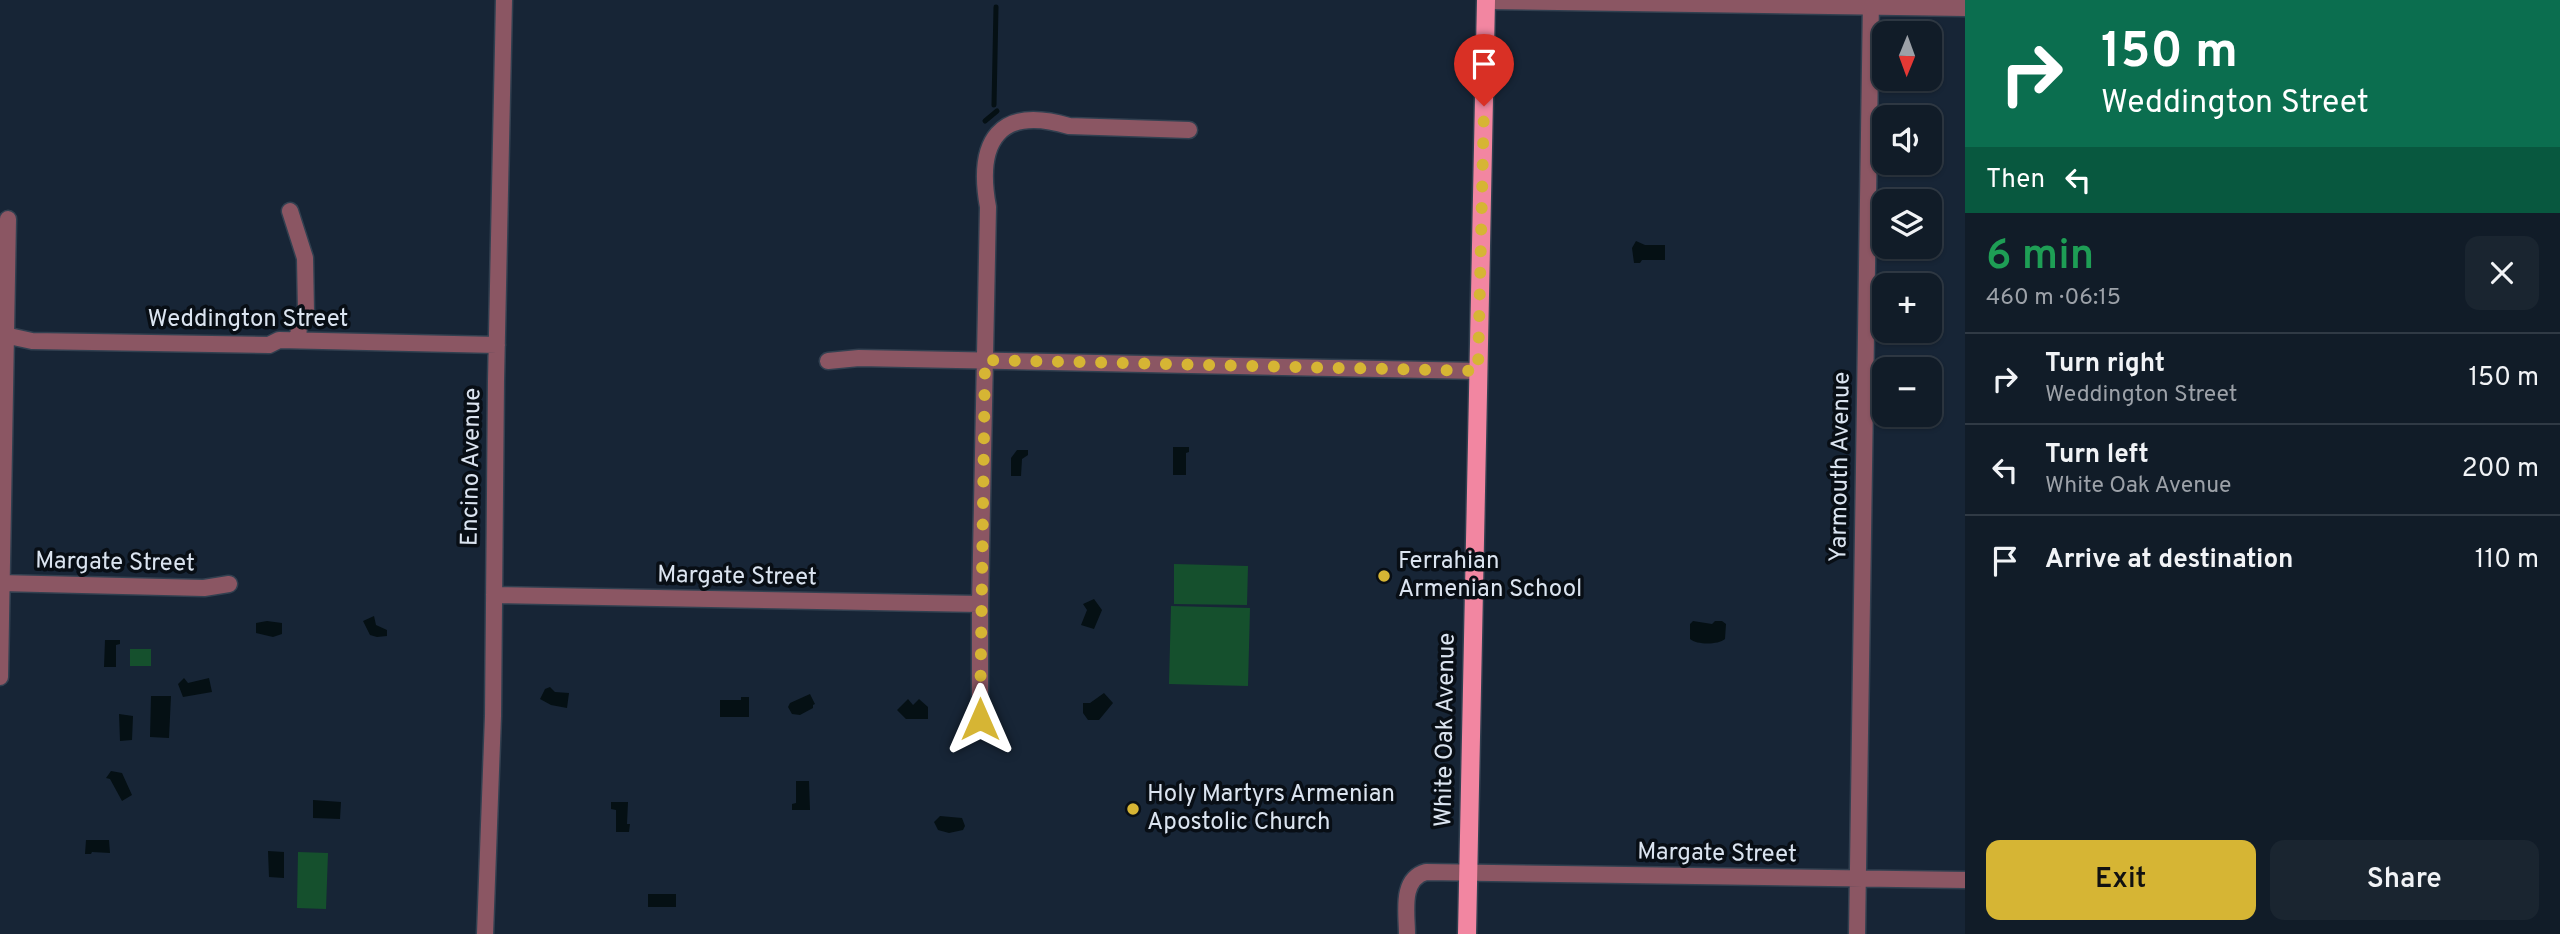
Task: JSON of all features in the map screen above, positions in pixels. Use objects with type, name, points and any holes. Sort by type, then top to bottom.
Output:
[{"type":"main road","name":"White Oak Avenue","points":[[1467,934],[1486,0]]},
{"type":"street","name":"Encino Avenue","points":[[485,934],[493,716],[504,0]]},
{"type":"street","points":[[1486,0],[1871,3],[1965,8]]},
{"type":"street","name":"Yarmouth Avenue","points":[[1857,934],[1871,3]]},
{"type":"street","points":[[980,719],[988,206],[984,167],[989,148],[998,133],[1011,124],[1029,120],[1051,121],[1069,126],[1189,130]]},
{"type":"street","points":[[290,211],[305,258],[306,313],[299,325],[298,340]]},
{"type":"street","points":[[0,677],[3,335],[8,219]]},
{"type":"street","points":[[306,313],[315,326],[315,341]]},
{"type":"street","name":"Weddington Street","points":[[3,335],[32,341],[269,345],[279,340],[298,340],[497,345]]},
{"type":"street","points":[[828,361],[859,358],[1478,371]]},
{"type":"street","name":"Margate Street","points":[[1,583],[204,588],[229,583]]},
{"type":"street","name":"Margate Street","points":[[494,595],[980,604]]},
{"type":"street","points":[[1407,934],[1407,894],[1411,881],[1417,874],[1468,873]]},
{"type":"street","name":"Margate Street","points":[[1468,873],[1965,880]]},
{"type":"green space","points":[[1174,564],[1248,566],[1247,605],[1174,604]]},
{"type":"green space","points":[[1171,606],[1250,608],[1248,686],[1169,684]]},
{"type":"green space","points":[[130,649],[151,649],[151,666],[130,666]]},
{"type":"green space","points":[[298,852],[328,853],[326,909],[297,908]]},
{"type":"shaded area","points":[[1636,241],[1645,245],[1665,245],[1665,260],[1642,260],[1640,263],[1634,263],[1632,248]]},
{"type":"shaded area","points":[[1173,447],[1189,447],[1189,452],[1186,453],[1186,475],[1173,475]]},
{"type":"shaded area","points":[[1017,450],[1028,450],[1028,455],[1022,459],[1021,476],[1011,476],[1011,458]]},
{"type":"shaded area","points":[[1094,599],[1102,610],[1094,629],[1081,625],[1087,610],[1083,604]]},
{"type":"shaded area","points":[[374,616],[376,625],[387,630],[387,636],[370,635],[363,621]]},
{"type":"shaded area","points":[[1693,621],[1712,624],[1722,621],[1726,624],[1725,639],[1713,643],[1693,641],[1690,639],[1690,624]]},
{"type":"shaded area","points":[[256,623],[282,623],[282,634],[273,637],[256,633]]},
{"type":"shaded area","points":[[105,640],[120,640],[120,644],[116,645],[116,667],[104,667]]},
{"type":"shaded area","points":[[184,678],[188,683],[209,678],[212,692],[183,697],[178,684]]},
{"type":"shaded area","points":[[550,687],[555,692],[569,693],[567,708],[551,705],[540,699],[545,689]]},
{"type":"shaded area","points":[[1104,693],[1113,703],[1099,720],[1088,720],[1083,713],[1083,703],[1090,703]]},
{"type":"shaded area","points":[[810,694],[815,704],[813,708],[800,715],[792,714],[788,707],[790,703]]},
{"type":"shaded area","points":[[151,696],[171,696],[169,738],[150,737]]},
{"type":"shaded area","points":[[741,697],[749,697],[749,717],[720,717],[720,700],[741,700]]},
{"type":"shaded area","points":[[908,699],[913,705],[919,699],[928,707],[928,719],[906,719],[897,710]]},
{"type":"shaded area","points":[[119,714],[133,716],[132,740],[120,741]]},
{"type":"shaded area","points":[[111,771],[122,773],[132,795],[122,801],[110,779],[106,778]]},
{"type":"shaded area","points":[[796,781],[809,781],[810,810],[792,810],[792,804],[796,803]]},
{"type":"shaded area","points":[[313,800],[341,802],[340,819],[313,818]]},
{"type":"shaded area","points":[[611,802],[628,802],[629,832],[616,832],[616,810],[611,809]]},
{"type":"shaded area","points":[[940,816],[962,818],[965,826],[963,830],[949,833],[938,830],[934,822]]},
{"type":"shaded area","points":[[86,840],[109,840],[110,853],[85,854]]},
{"type":"shaded area","points":[[268,851],[284,852],[284,878],[269,877]]},
{"type":"shaded area","points":[[648,894],[676,894],[676,907],[648,907]]},
{"type":"waterway","points":[[994,105],[996,7]]},
{"type":"waterway","points":[[985,121],[997,111]]},
{"type":"place","name":"Ferrahian Armenian School","points":[[1384,576]]},
{"type":"place","name":"Holy Martyrs Armenian Apostolic Church","points":[[1133,809]]},
{"type":"route","points":[[980,719],[985,360],[1478,371],[1484,106]]}]
